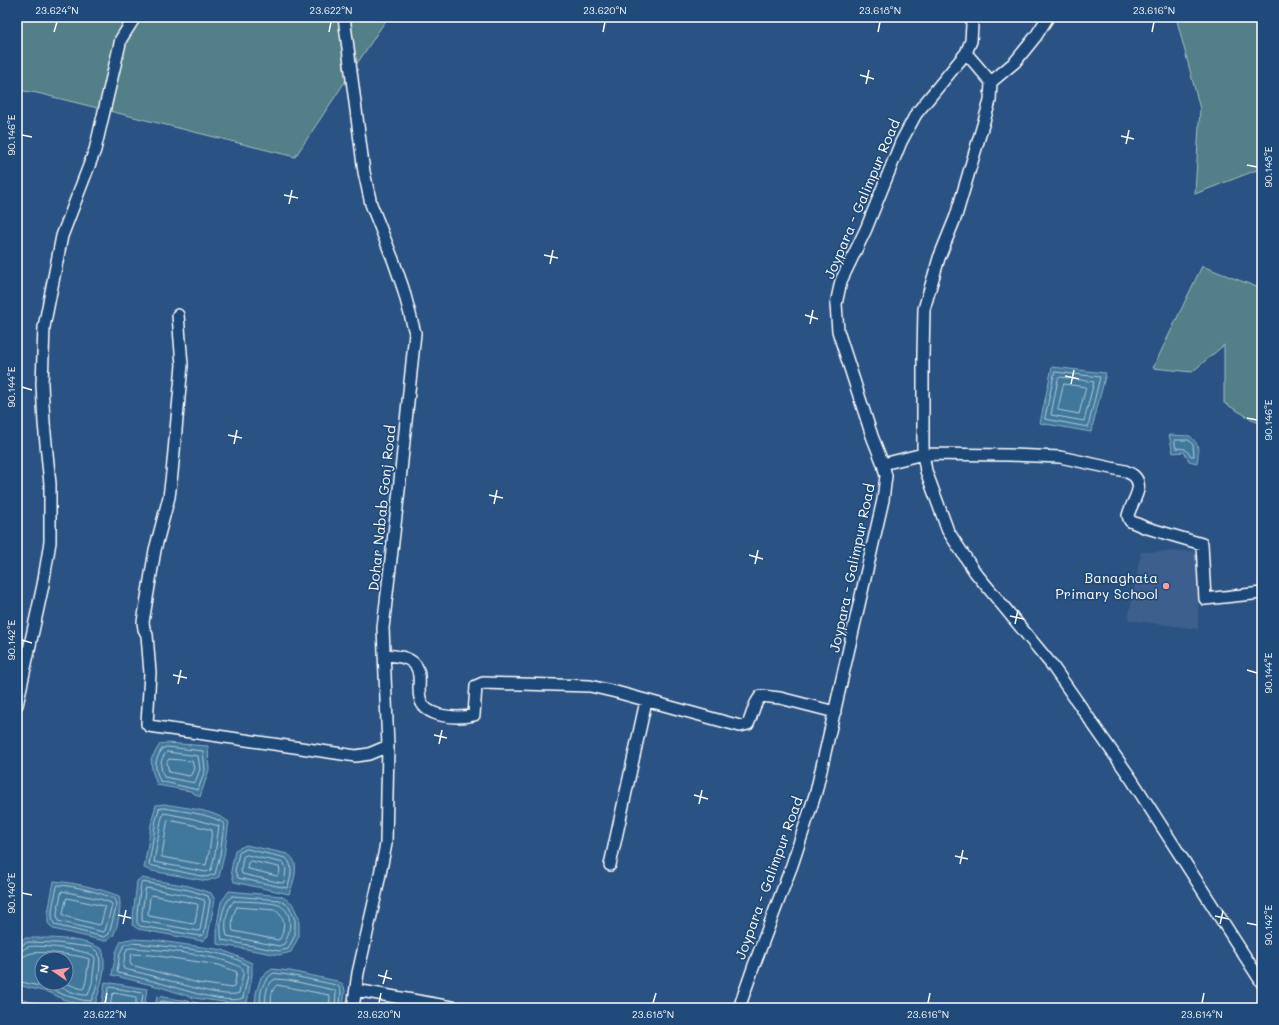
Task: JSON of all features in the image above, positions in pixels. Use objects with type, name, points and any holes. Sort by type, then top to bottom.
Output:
[{"type":"street","points":[[17,705],[43,585],[50,542],[50,484],[42,384],[44,327],[62,236],[95,150],[121,39],[135,17]]},
{"type":"street","name":"Dohar Nabab Gonj Road","points":[[344,17],[364,172],[371,204],[399,275],[415,333],[383,628],[388,746],[386,844],[359,967],[353,1008]]},
{"type":"street","name":"Joypara - Galimpur Road","points":[[739,1008],[792,865],[816,792],[883,500],[886,476],[883,464],[872,436],[838,331],[836,304],[841,281],[866,229],[901,142],[916,114],[966,54],[971,41],[971,17]]},
{"type":"street","points":[[991,82],[1015,62],[1036,36],[1048,17]]},
{"type":"street","points":[[966,54],[991,82],[990,101],[956,216],[939,258],[924,309],[923,454],[926,471],[948,531],[975,572],[1051,664],[1128,774],[1262,983]]},
{"type":"street","points":[[178,315],[182,365],[172,479],[156,550],[143,622],[147,635],[150,673],[147,724],[149,726],[356,756],[369,754],[388,746]]},
{"type":"street","points":[[883,464],[923,454],[1060,457],[1125,471],[1134,476],[1138,482],[1138,491],[1128,511],[1130,520],[1144,527],[1202,544],[1205,599],[1262,593]]},
{"type":"street","points":[[384,655],[406,658],[414,663],[419,674],[420,699],[427,710],[439,715],[467,717],[474,715],[476,686],[483,683],[590,686],[740,726],[748,724],[755,702],[761,696],[780,698],[835,712]]},
{"type":"street","points":[[610,865],[646,701]]},
{"type":"street","points":[[356,990],[457,1008]]},
{"type":"shaded area","name":"Banaghata Primary School","points":[[1198,551],[1198,629],[1128,620],[1141,552]]},
{"type":"green space","points":[[17,17],[388,17],[295,157],[37,93],[17,90]]},
{"type":"green space","points":[[1176,17],[1262,17],[1262,168],[1195,194],[1200,109]]},
{"type":"green space","points":[[1202,266],[1262,289],[1262,425],[1224,403],[1224,345],[1192,372],[1153,368]]},
{"type":"water","points":[[1052,367],[1106,373],[1091,432],[1040,423]]},
{"type":"water","points":[[1169,435],[1190,436],[1196,442],[1198,448],[1197,463],[1189,461],[1184,452],[1173,453]]},
{"type":"water","points":[[166,743],[208,746],[209,770],[200,797],[190,791],[157,785],[152,770],[151,759],[160,744]]},
{"type":"water","points":[[164,804],[215,814],[229,822],[219,877],[207,881],[152,871],[144,868],[152,819],[156,805]]},
{"type":"water","points":[[246,845],[288,854],[292,858],[295,863],[295,871],[294,881],[289,894],[234,882],[231,871],[235,850]]},
{"type":"water","points":[[141,878],[189,886],[211,893],[215,900],[208,936],[202,941],[138,929],[132,925],[137,881]]},
{"type":"water","points":[[54,881],[87,886],[119,896],[119,916],[113,936],[105,941],[53,929],[48,923],[48,913]]},
{"type":"water","points":[[229,891],[281,896],[292,903],[299,918],[299,936],[291,952],[279,955],[217,944],[217,924],[221,902]]},
{"type":"water","points":[[26,938],[45,938],[75,940],[102,949],[104,956],[104,970],[95,1005],[82,1005],[43,991],[74,991],[74,951],[34,951],[34,989],[18,985],[17,946],[19,941]]},
{"type":"water","points":[[130,939],[153,940],[223,950],[252,963],[252,975],[247,1003],[231,1003],[194,998],[160,987],[112,975],[116,952],[121,941]]},
{"type":"water","points":[[272,969],[290,971],[337,981],[344,986],[345,991],[343,1008],[258,1008],[255,1005],[256,993],[261,977]]},
{"type":"water","points":[[105,982],[147,989],[144,1008],[101,1008]]},
{"type":"water","points":[[157,996],[199,1003],[198,1008],[155,1008]]},
{"type":"water","points":[[17,999],[62,1008],[17,1008]]},
{"type":"place","name":"Banaghata Primary School","points":[[1166,586]]}]
